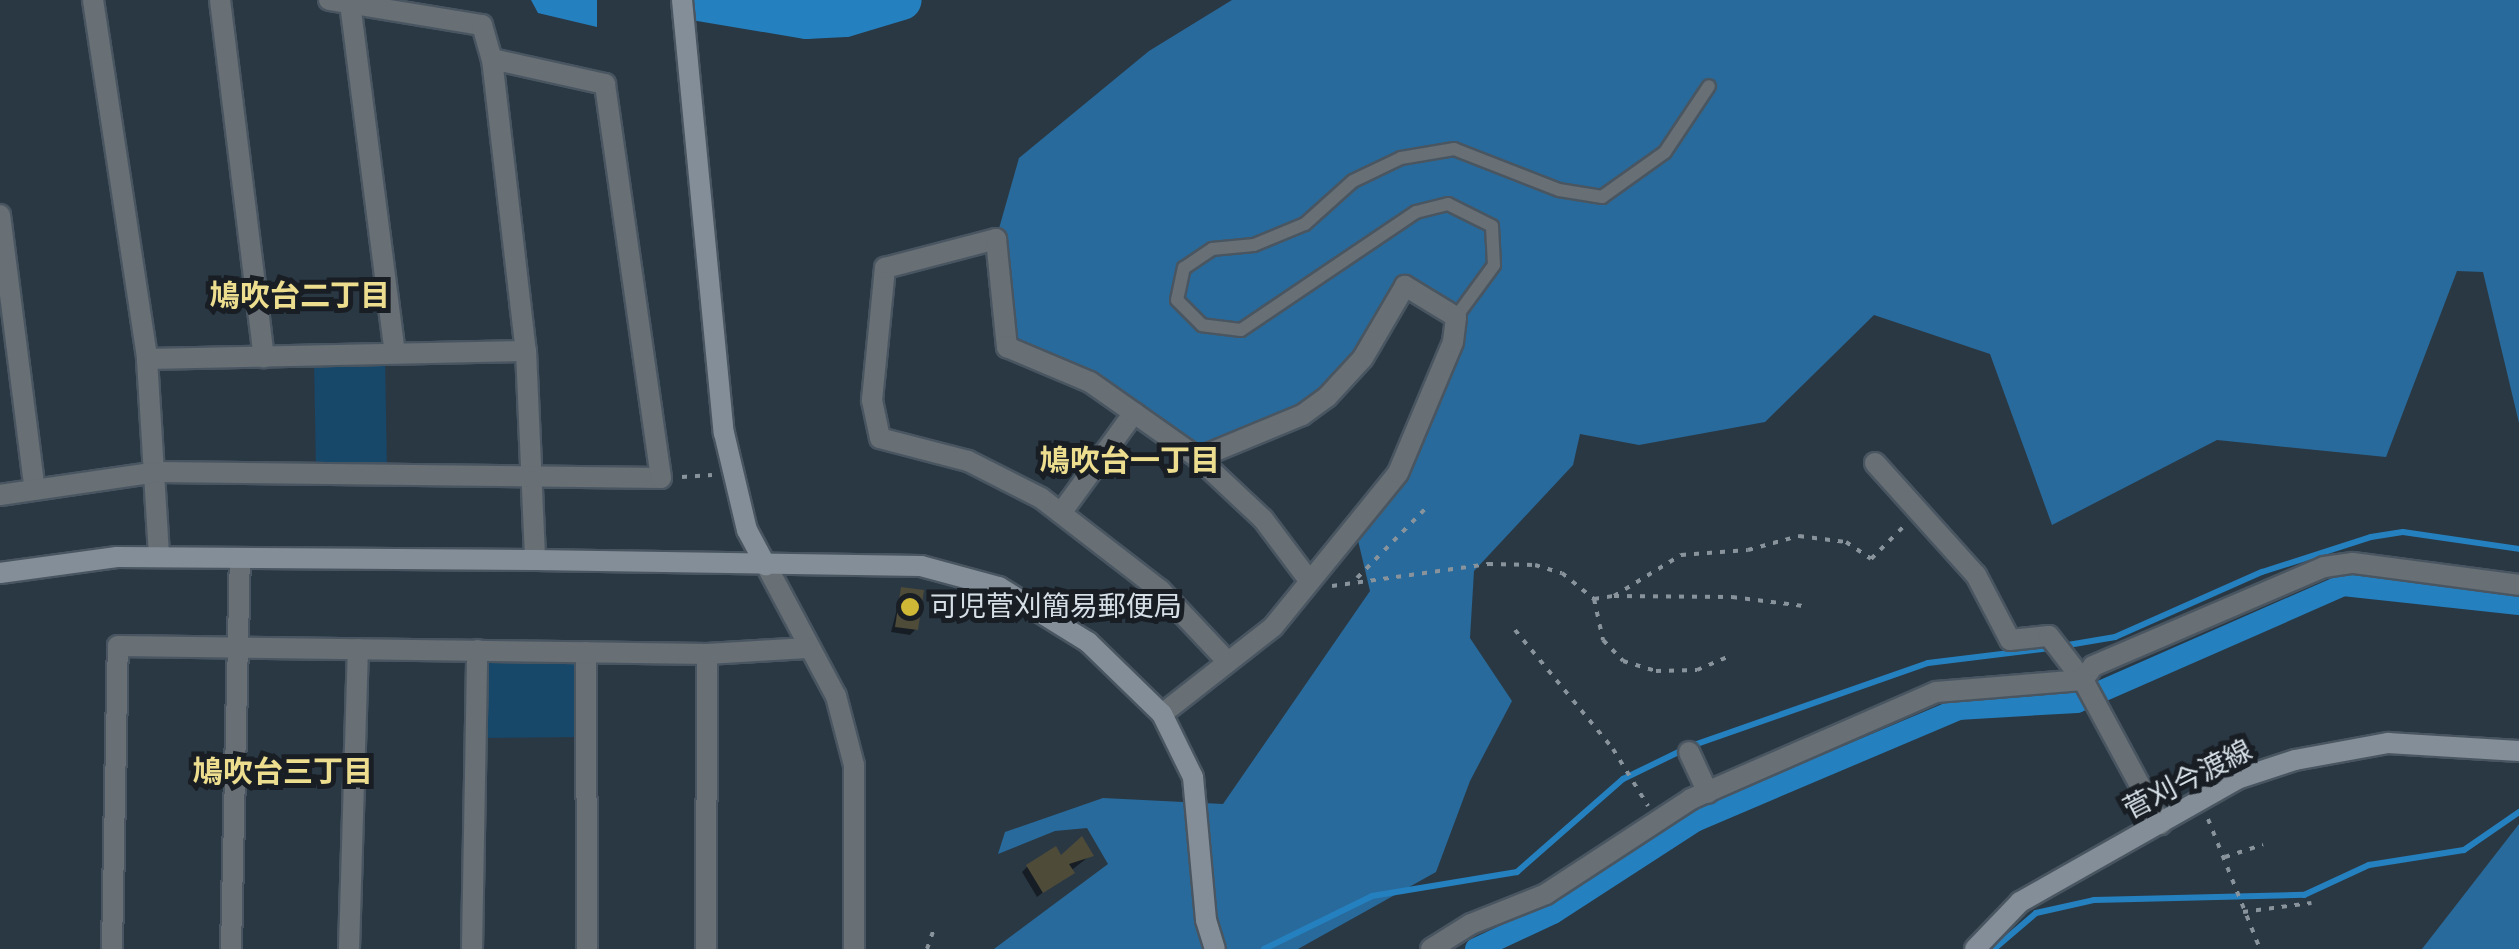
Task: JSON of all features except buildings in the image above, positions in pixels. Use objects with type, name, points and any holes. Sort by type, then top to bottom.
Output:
[{"type":"street","points":[[93,0],[147,360],[158,472],[159,556]]},
{"type":"street","points":[[220,0],[264,357]]},
{"type":"street","points":[[682,0],[732,474],[766,565],[806,648],[836,696],[854,766],[854,949]]},
{"type":"street","points":[[395,353],[340,1],[482,26],[492,59],[526,351],[534,475],[534,560]]},
{"type":"street","points":[[0,496],[34,486],[158,472],[660,478],[606,84],[492,59]]},
{"type":"street","points":[[0,215],[34,486]]},
{"type":"street","points":[[1228,661],[1160,590],[1061,513],[968,461],[880,438],[872,400],[885,268],[996,239],[1007,347],[1090,382],[1198,458],[1264,519],[1308,579]]},
{"type":"street","points":[[1162,714],[1273,627],[1308,579],[1398,473],[1453,342],[1456,317],[1404,286],[1362,358],[1327,398],[1302,416],[1198,458]]},
{"type":"street","points":[[147,360],[526,351]]},
{"type":"street","points":[[1061,513],[1134,413]]},
{"type":"street","points":[[1875,463],[1915,514],[1976,575],[2010,640],[2049,636],[2082,680],[2160,824]]},
{"type":"street","points":[[0,573],[159,556],[534,560],[921,566],[999,587],[1088,642],[1162,714],[1193,777],[1206,920],[1215,949]]},
{"type":"street","points":[[232,949],[240,559]]},
{"type":"street","points":[[1431,949],[1471,924],[1546,894],[1708,793],[1936,692],[2082,680],[2093,666],[2324,567],[2353,564],[2519,586]]},
{"type":"street","points":[[112,949],[118,646],[708,654],[806,648]]},
{"type":"street","points":[[349,949],[358,649]]},
{"type":"street","points":[[472,949],[477,650]]},
{"type":"street","points":[[586,652],[587,949]]},
{"type":"street","points":[[706,949],[708,654]]},
{"type":"street","name":"菅刈今渡線","points":[[1975,949],[2020,902],[2202,800],[2295,760],[2388,744],[2519,751]]},
{"type":"street","points":[[1688,752],[1708,793]]},
{"type":"lane","points":[[1456,317],[1494,266],[1492,226],[1448,204],[1416,212],[1241,330],[1202,325],[1177,300],[1184,268],[1212,249],[1254,245],[1305,224],[1353,181],[1402,158],[1454,149],[1559,190],[1602,197],[1664,152],[1709,86]]},
{"type":"path","points":[[660,478],[732,474]]},
{"type":"path","points":[[1357,578],[1429,505]]},
{"type":"path","points":[[1614,596],[1681,555],[1748,550],[1800,536],[1846,542],[1872,559],[1915,514]]},
{"type":"path","points":[[1308,579],[1322,590],[1357,578],[1535,565],[1562,573],[1594,599],[1604,640],[1623,662],[1656,671],[1697,670],[1728,657]]},
{"type":"path","points":[[1594,599],[1732,597],[1803,606]]},
{"type":"path","points":[[1515,630],[1624,766],[1634,784]]},
{"type":"path","points":[[2202,800],[2260,949]]},
{"type":"path","points":[[2223,858],[2264,845]]},
{"type":"path","points":[[2243,912],[2311,902]]},
{"type":"path","points":[[927,949],[935,926]]},
{"type":"shaded area","points":[[531,0],[597,0],[597,27],[538,13]]},
{"type":"shaded area","points":[[1232,0],[2519,0],[2519,423],[2483,272],[2457,271],[2386,457],[2217,440],[2052,525],[1990,354],[1874,315],[1765,422],[1639,445],[1580,434],[1573,465],[1474,571],[1470,638],[1512,701],[1470,781],[1436,872],[1298,949],[994,949],[1108,864],[1087,828],[1055,831],[998,854],[1005,832],[1103,798],[1223,804],[1370,591],[1356,532],[1402,477],[1458,314],[1404,287],[1327,397],[1198,458],[1093,382],[1007,347],[996,239],[1019,158],[1149,51]]},
{"type":"shaded area","points":[[385,355],[387,474],[316,473],[314,356]]},
{"type":"shaded area","points":[[477,650],[586,652],[586,737],[476,738]]},
{"type":"shaded area","points":[[2519,824],[2519,949],[2422,949]]},
{"type":"waterway","points":[[693,0],[806,19],[845,17],[902,0]]},
{"type":"waterway","points":[[2062,646],[2115,637],[2262,572],[2371,537],[2403,532],[2519,549]]},
{"type":"waterway","points":[[1476,949],[1553,913],[1697,820],[1958,709],[2077,702],[2343,585],[2519,604]]},
{"type":"waterway","points":[[1264,949],[1372,896],[1517,872],[1623,779],[1691,746],[1928,663],[2050,648]]},
{"type":"waterway","points":[[1994,949],[2036,913],[2094,900],[2304,895],[2369,865],[2464,850],[2519,812]]},
{"type":"place","name":"可児菅刈簡易郵便局","points":[[910,607]]},
{"type":"district","name":"鳩吹台二丁目","points":[[300,297]]},
{"type":"district","name":"鳩吹台一丁目","points":[[1130,462]]},
{"type":"district","name":"鳩吹台三丁目","points":[[283,773]]}]
